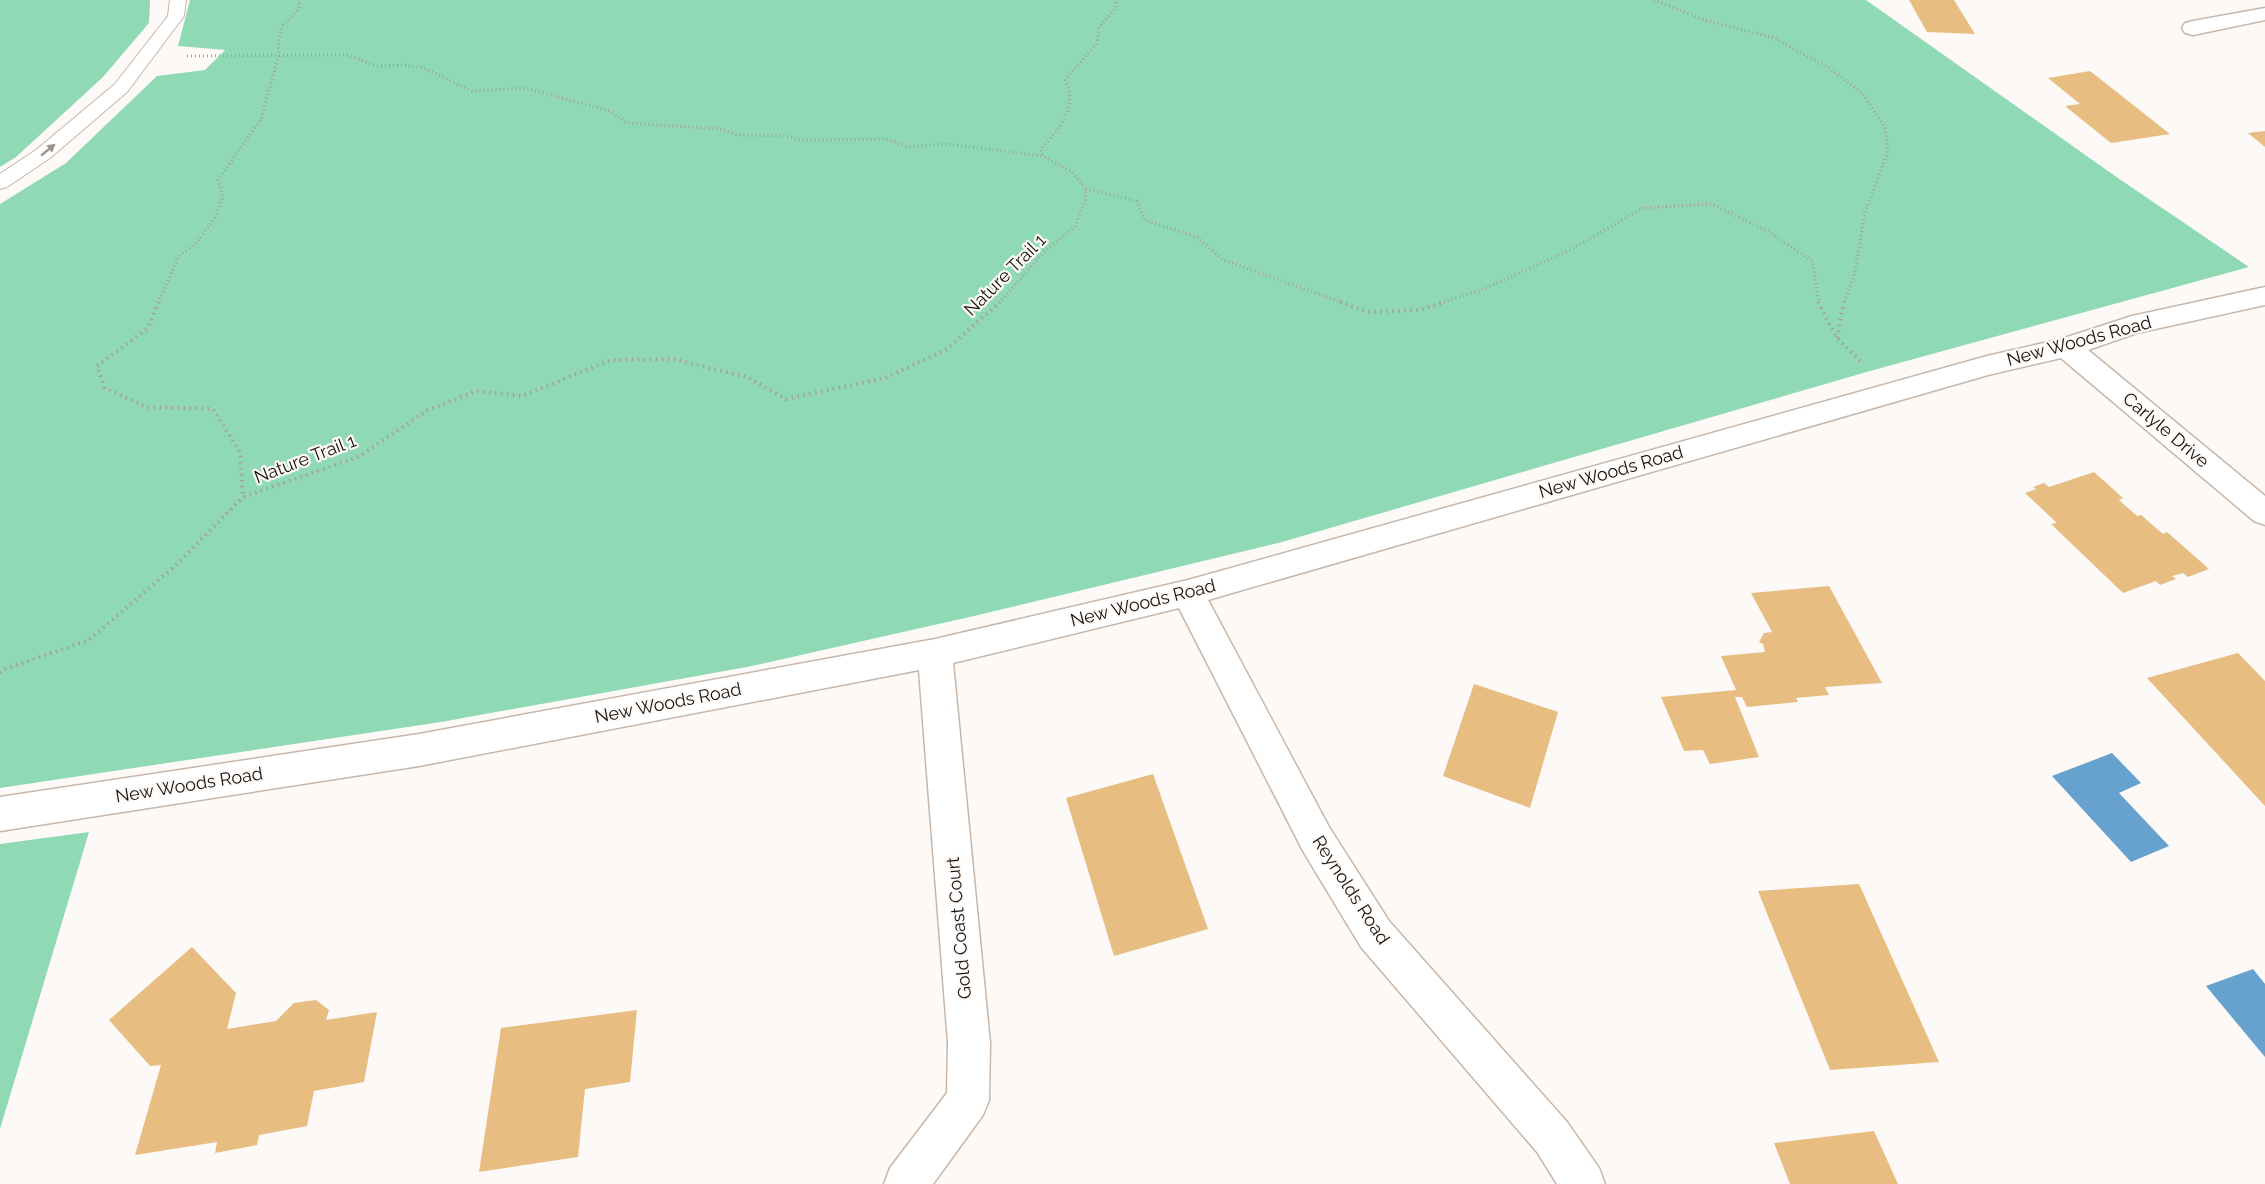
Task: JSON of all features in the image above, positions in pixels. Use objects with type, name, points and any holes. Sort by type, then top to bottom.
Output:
[{"type":"street","points":[[2193,28],[2265,14]]},
{"type":"street","name":"New Woods Road","points":[[0,813],[419,750],[935,653],[1188,593],[1976,369],[2066,347],[2132,325],[2265,296]]},
{"type":"street","name":"Carlyle Drive","points":[[2066,347],[2265,513]]},
{"type":"street","name":"Reynolds Road","points":[[1188,593],[1316,839],[1375,934],[1552,1137],[1583,1184]]},
{"type":"street","name":"Gold Coast Court","points":[[906,1184],[968,1100],[969,1043],[935,653]]},
{"type":"lane","points":[[0,183],[43,154],[121,88],[176,16],[178,0]]},
{"type":"path","name":"Nature Trail 1","points":[[300,0],[300,9],[282,26],[278,42],[279,55],[261,119],[218,180],[224,197],[215,218],[195,243],[179,256],[147,329],[97,366],[105,388],[146,407],[213,409],[240,452],[243,497],[358,457],[428,410],[476,391],[522,396],[610,360],[673,359],[747,377],[786,399],[885,378],[947,349],[998,304],[1045,251],[1075,227],[1085,200],[1086,189]]},
{"type":"path","points":[[1043,156],[1041,149],[1056,133],[1065,117],[1071,94],[1065,80],[1097,43],[1099,27],[1116,8],[1117,0]]},
{"type":"path","points":[[1654,0],[1704,20],[1774,38],[1829,68],[1863,94],[1885,128],[1888,151],[1865,212],[1854,277],[1840,311],[1837,338]]},
{"type":"path","points":[[144,57],[348,55],[376,66],[403,65],[424,68],[472,91],[525,88],[609,111],[627,123],[720,129],[738,135],[787,136],[798,140],[886,139],[908,147],[946,144],[1043,156],[1072,172],[1086,189],[1137,201],[1145,220],[1197,237],[1223,260],[1368,312],[1419,310],[1479,291],[1570,250],[1643,208],[1712,204],[1769,232],[1812,261],[1817,299],[1837,338],[1870,371]]},
{"type":"path","points":[[0,673],[5,669],[89,640],[176,565],[243,497]]},
{"type":"green space","points":[[0,0],[150,0],[149,23],[103,77],[16,157],[0,167]]},
{"type":"green space","points":[[190,0],[1866,0],[2115,176],[2249,267],[1870,371],[1282,542],[974,616],[747,667],[441,722],[0,788],[0,204],[66,163],[157,76],[205,70],[225,50],[178,46]]},
{"type":"green space","points":[[89,832],[0,1129],[0,844]]},
{"type":"water","points":[[2112,753],[2141,783],[2119,793],[2169,846],[2131,862],[2052,776]]},
{"type":"water","points":[[2253,969],[2265,984],[2265,1057],[2206,986]]},
{"type":"building","points":[[1909,0],[1954,0],[1975,34],[1927,32]]},
{"type":"building","points":[[2090,71],[2170,134],[2111,143],[2065,106],[2080,104],[2048,78]]},
{"type":"building","points":[[2265,131],[2265,147],[2248,133]]},
{"type":"building","points":[[2094,472],[2123,498],[2119,500],[2137,516],[2141,515],[2163,534],[2167,532],[2209,569],[2188,577],[2183,573],[2172,576],[2176,579],[2160,585],[2156,581],[2123,593],[2051,524],[2057,523],[2025,493],[2044,483],[2049,487]]},
{"type":"building","points":[[1829,586],[1882,683],[1825,687],[1829,695],[1796,698],[1798,702],[1747,707],[1742,697],[1735,697],[1759,757],[1710,764],[1703,750],[1684,751],[1661,697],[1736,690],[1721,656],[1765,652],[1763,644],[1759,642],[1764,633],[1772,632],[1751,593]]},
{"type":"building","points":[[2238,653],[2265,681],[2265,806],[2147,678]]},
{"type":"building","points":[[1474,684],[1558,712],[1530,808],[1443,776]]},
{"type":"building","points":[[1153,774],[1208,929],[1114,956],[1066,798]]},
{"type":"building","points":[[1859,884],[1939,1062],[1830,1070],[1758,891]]},
{"type":"building","points":[[192,947],[236,993],[227,1029],[276,1021],[294,1003],[316,1000],[329,1010],[326,1020],[377,1012],[364,1082],[314,1091],[307,1126],[259,1135],[257,1145],[215,1153],[217,1142],[135,1155],[161,1065],[150,1066],[109,1020]]},
{"type":"building","points":[[637,1010],[630,1082],[585,1089],[578,1157],[479,1172],[501,1028]]},
{"type":"building","points":[[1874,1131],[1898,1184],[1790,1184],[1774,1143]]}]
